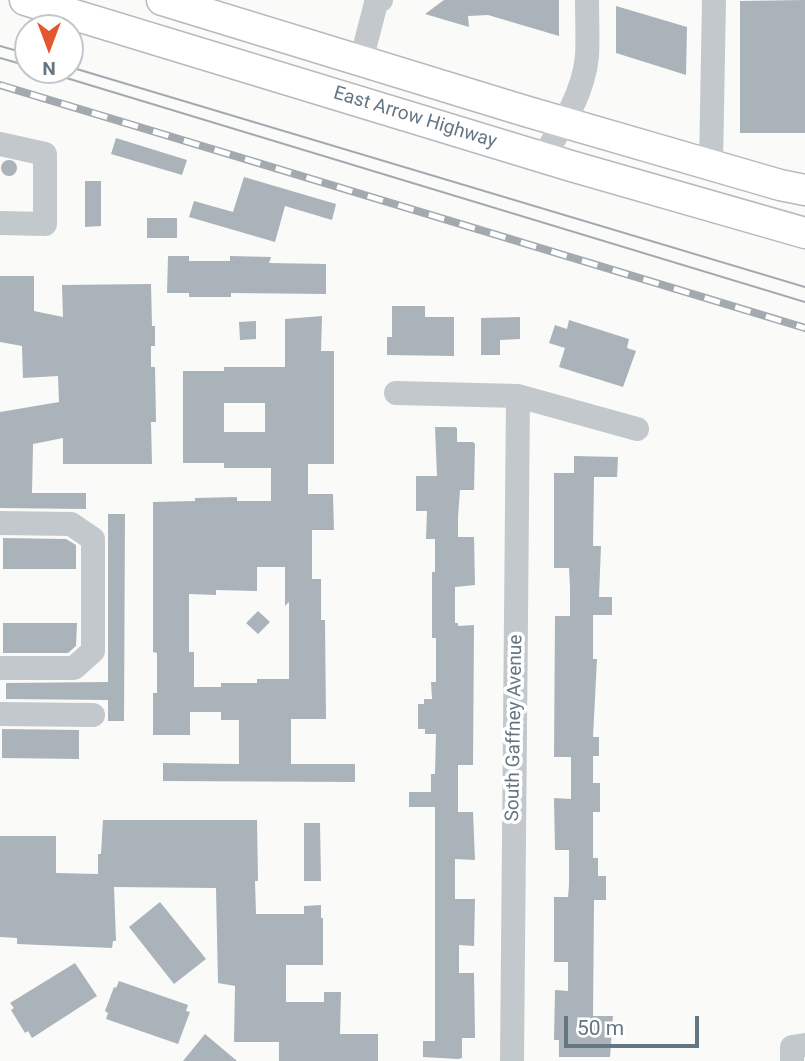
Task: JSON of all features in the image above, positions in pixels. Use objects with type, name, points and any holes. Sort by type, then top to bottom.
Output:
[{"type":"main road","name":"East Arrow Highway","points":[[25,0],[543,157],[805,233]]},
{"type":"main road","name":"East Arrow Highway","points":[[162,0],[216,8],[360,61],[711,165],[805,190]]},
{"type":"street","points":[[543,157],[565,122],[587,58],[587,0]]},
{"type":"street","points":[[711,165],[714,0]]},
{"type":"street","points":[[360,61],[374,1]]},
{"type":"street","points":[[0,144],[45,154],[45,224],[0,223]]},
{"type":"street","points":[[396,393],[518,396],[637,429]]},
{"type":"street","name":"South Gaffney Avenue","points":[[512,1061],[518,396]]},
{"type":"street","points":[[0,523],[71,524],[93,539],[93,651],[74,668],[0,668]]},
{"type":"street","points":[[0,714],[93,715]]},
{"type":"street","points":[[792,1061],[792,1047],[805,1045]]},
{"type":"building","points":[[444,0],[559,0],[559,36],[488,15],[468,16],[469,27],[425,14]]},
{"type":"building","points":[[805,0],[805,133],[740,133],[740,1]]},
{"type":"building","points":[[616,6],[687,27],[686,75],[616,53]]},
{"type":"building","points":[[116,138],[187,160],[182,175],[111,154]]},
{"type":"building","points":[[6,160],[12,160],[17,168],[15,174],[6,176],[1,171],[1,165]]},
{"type":"building","points":[[244,177],[336,204],[332,220],[285,206],[275,242],[189,217],[194,201],[233,212]]},
{"type":"building","points":[[85,181],[101,181],[101,226],[85,227]]},
{"type":"building","points":[[147,218],[177,218],[177,238],[147,238]]},
{"type":"building","points":[[168,256],[189,256],[189,261],[230,261],[230,256],[271,257],[269,263],[326,264],[326,294],[231,293],[231,297],[189,297],[189,293],[167,293]]},
{"type":"building","points":[[0,276],[34,276],[34,311],[63,317],[62,285],[151,284],[155,346],[151,346],[151,367],[155,367],[156,422],[151,422],[152,464],[63,464],[63,438],[33,444],[32,493],[86,493],[86,509],[0,508],[0,412],[59,402],[58,376],[23,378],[22,346],[0,342]]},
{"type":"building","points":[[392,306],[425,306],[425,317],[454,317],[454,356],[387,355],[387,337],[392,337]]},
{"type":"building","points":[[322,316],[321,351],[334,351],[334,464],[308,464],[308,494],[333,494],[334,530],[312,530],[312,579],[321,579],[321,620],[325,620],[326,719],[291,719],[291,764],[355,764],[355,782],[163,781],[163,763],[239,764],[239,720],[221,720],[221,712],[190,712],[190,735],[153,735],[157,653],[153,652],[153,502],[237,497],[237,501],[271,501],[271,468],[224,468],[224,463],[183,463],[183,371],[224,371],[224,367],[285,367],[285,319]],"holes":[[[224,403],[265,403],[265,432],[224,432]],[[257,567],[285,567],[285,606],[289,602],[289,679],[257,679],[257,683],[221,683],[221,687],[194,687],[194,652],[189,652],[189,594],[216,595],[216,590],[257,591]]]},
{"type":"building","points":[[520,317],[520,339],[500,340],[500,355],[481,355],[481,318]]},
{"type":"building","points":[[569,320],[629,339],[627,348],[636,351],[623,387],[559,367],[565,348],[549,343],[555,325],[567,329]]},
{"type":"building","points":[[256,321],[256,339],[240,340],[239,322]]},
{"type":"building","points":[[435,427],[455,427],[457,442],[475,444],[474,490],[460,490],[458,537],[474,537],[475,585],[455,587],[455,623],[458,623],[458,626],[474,625],[473,765],[458,765],[458,812],[473,812],[475,860],[455,859],[455,899],[475,899],[474,946],[459,945],[459,973],[474,973],[475,1038],[462,1038],[462,1058],[458,1059],[423,1057],[423,1041],[435,1041],[435,807],[409,807],[409,792],[431,792],[431,774],[435,774],[436,734],[425,734],[425,729],[418,729],[418,704],[424,704],[424,699],[432,699],[431,682],[436,682],[436,638],[432,638],[435,539],[426,539],[427,511],[416,511],[416,476],[437,476]]},
{"type":"building","points":[[574,456],[618,457],[617,477],[594,477],[593,546],[601,546],[599,597],[612,597],[612,615],[593,615],[593,659],[597,659],[593,737],[599,737],[599,756],[593,756],[593,783],[600,783],[600,812],[593,812],[593,858],[598,858],[598,876],[606,876],[606,900],[594,900],[593,1016],[613,1016],[610,1057],[559,1057],[559,1040],[554,1040],[555,990],[568,991],[568,962],[554,962],[554,897],[568,897],[569,850],[555,850],[554,798],[571,799],[571,757],[554,757],[555,616],[570,616],[570,587],[569,568],[554,568],[554,473],[574,473]]},
{"type":"building","points":[[108,514],[125,514],[124,721],[108,721],[108,700],[6,699],[6,683],[108,682]]},
{"type":"building","points":[[3,538],[66,539],[76,545],[76,569],[3,569]]},
{"type":"building","points":[[258,611],[270,622],[258,634],[246,623]]},
{"type":"building","points":[[3,623],[77,623],[76,646],[68,653],[3,653]]},
{"type":"building","points":[[2,729],[79,730],[79,759],[2,758]]},
{"type":"building","points":[[103,820],[257,820],[256,914],[304,914],[304,906],[321,905],[323,965],[286,965],[286,1002],[324,1002],[324,992],[341,992],[340,1034],[378,1034],[378,1061],[279,1061],[279,1042],[234,1042],[235,986],[218,983],[216,888],[114,887],[116,941],[113,941],[112,948],[17,944],[17,938],[0,937],[0,836],[56,836],[56,873],[98,874]]},
{"type":"building","points":[[304,823],[320,823],[321,881],[304,881]]},
{"type":"building","points":[[160,902],[206,959],[174,984],[129,927]]},
{"type":"building","points":[[75,963],[97,996],[32,1038],[28,1031],[25,1033],[11,1010],[14,1008],[10,1003]]},
{"type":"building","points":[[119,981],[188,1005],[186,1011],[190,1012],[178,1044],[106,1019],[108,1013],[105,1011]]},
{"type":"building","points":[[205,1034],[237,1061],[183,1061]]},
{"type":"tram line","points":[[0,46],[14,50]]},
{"type":"tram line","points":[[0,58],[14,62]]},
{"type":"tram line","points":[[84,71],[805,287]]},
{"type":"tram line","points":[[84,83],[805,302]]},
{"type":"railway","points":[[0,85],[805,328]]}]
